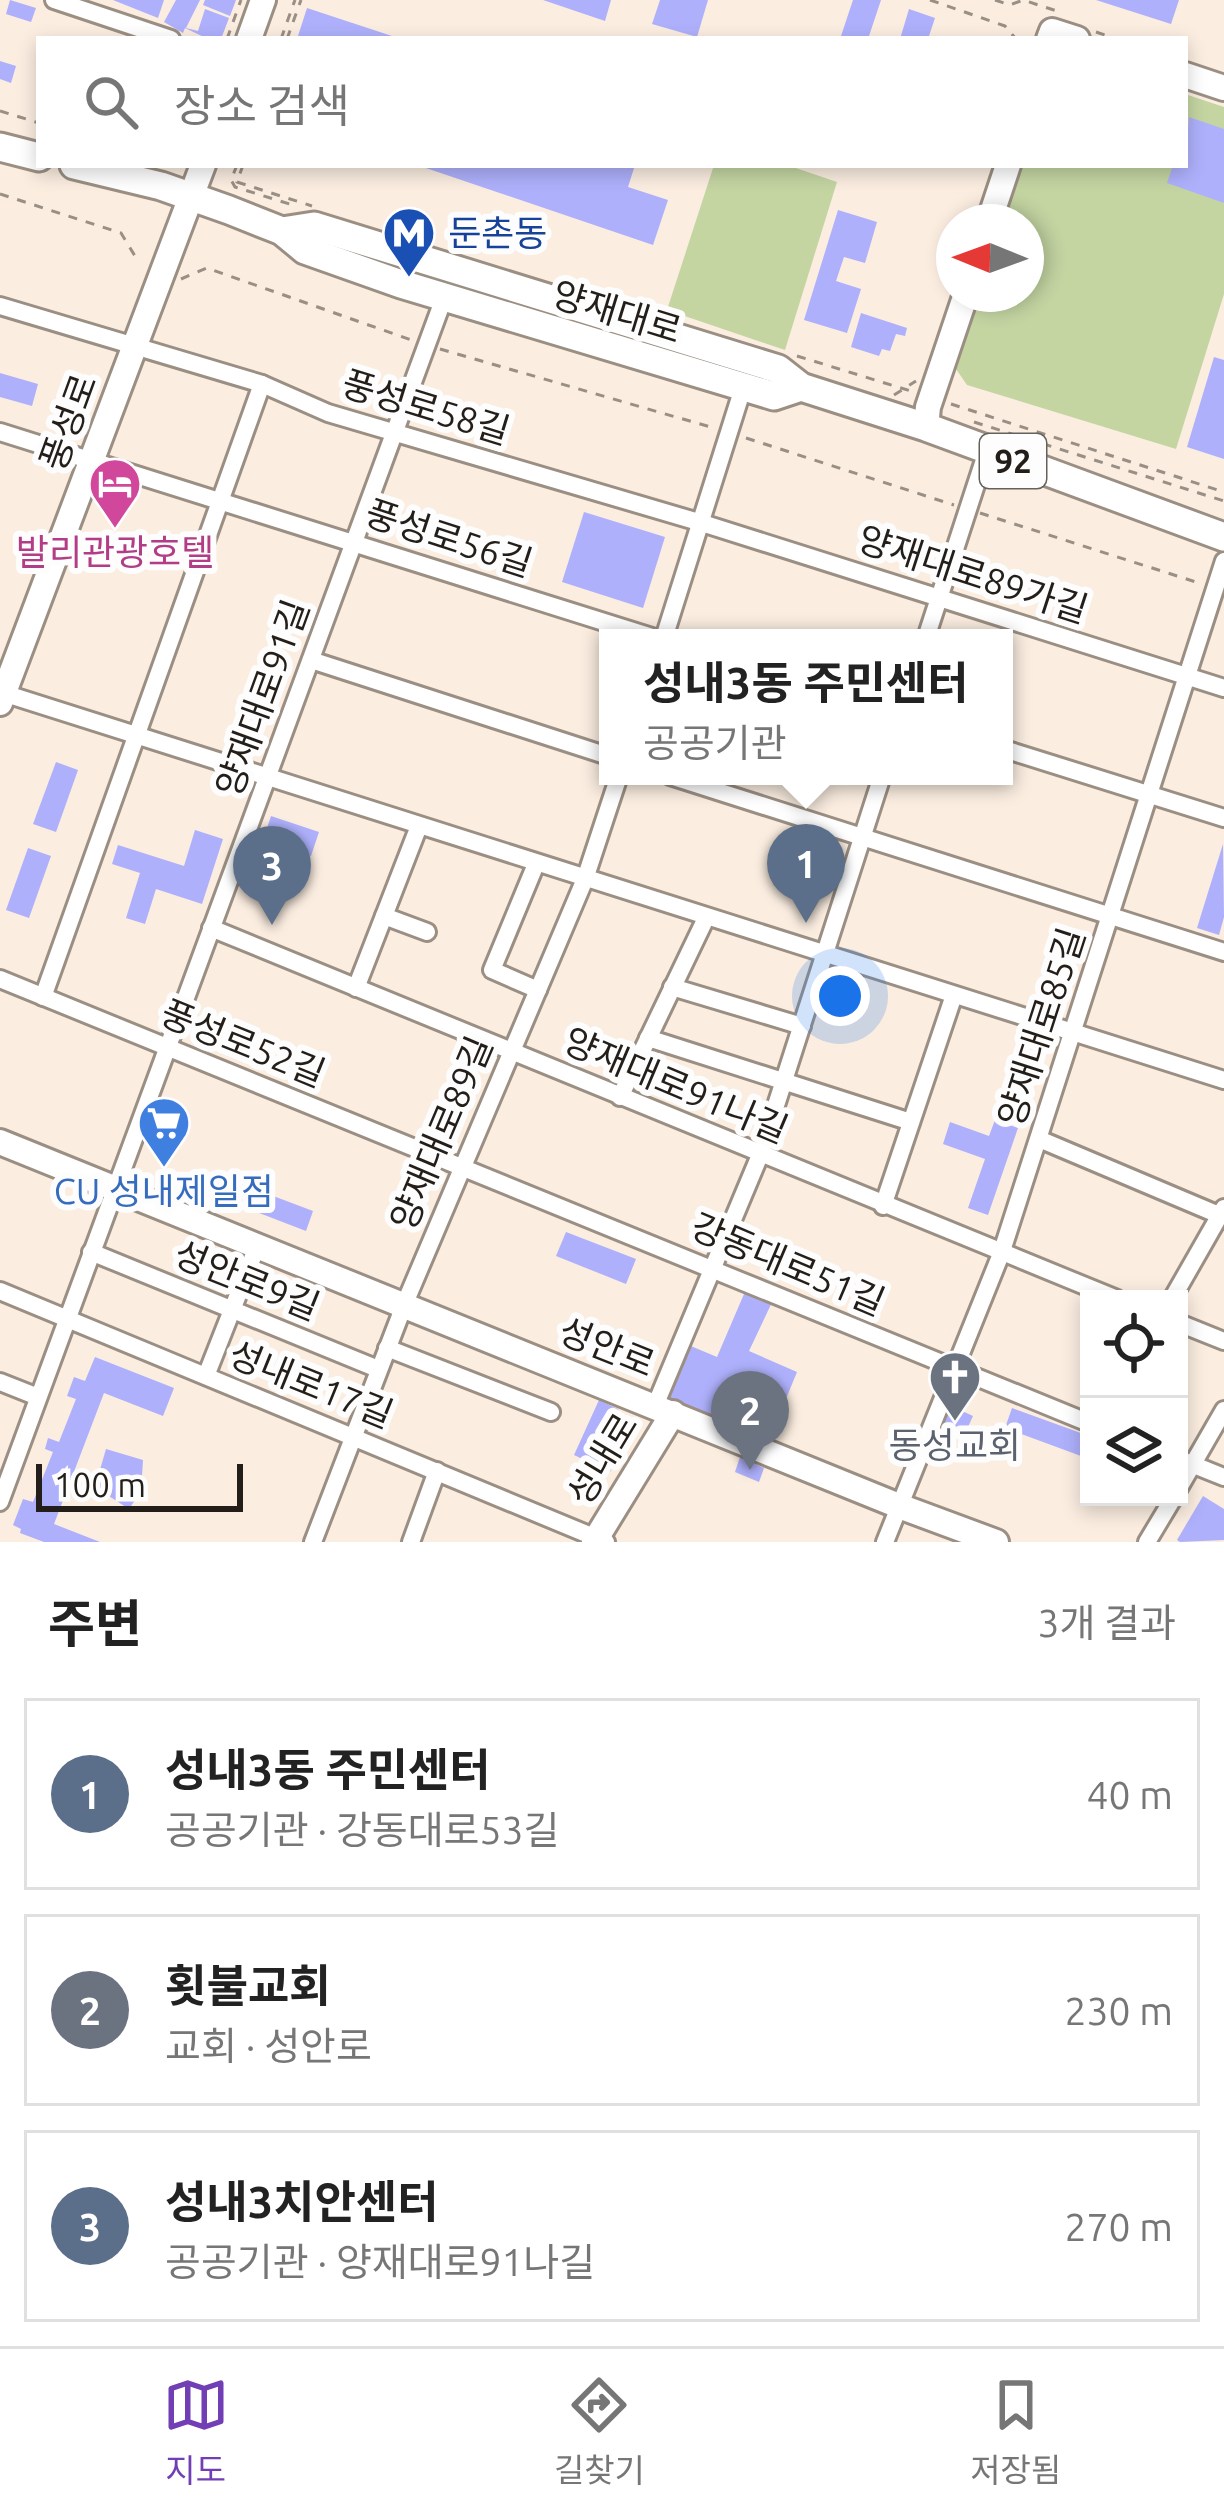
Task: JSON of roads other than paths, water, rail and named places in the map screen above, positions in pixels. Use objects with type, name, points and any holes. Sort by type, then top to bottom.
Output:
[{"type":"main road","points":[[0,147],[36,156]]},
{"type":"main road","name":"양재대로","points":[[85,168],[190,197],[281,230],[304,250],[444,298],[774,396],[802,387]]},
{"type":"main road","name":"양재대로","points":[[281,230],[314,226],[778,369],[802,387],[926,427],[1224,537]]},
{"type":"street","points":[[53,0],[101,8],[164,36]]},
{"type":"street","points":[[250,36],[263,0]]},
{"type":"street","points":[[1188,76],[1224,88]]},
{"type":"street","name":"풍성로","points":[[1,696],[202,168]]},
{"type":"street","points":[[995,204],[1007,168]]},
{"type":"street","name":"양재대로91길","points":[[114,1187],[444,298]]},
{"type":"street","name":"풍성로58길","points":[[0,306],[262,385],[328,413],[701,524]]},
{"type":"street","points":[[926,427],[928,407],[960,312]]},
{"type":"street","points":[[43,997],[262,385]]},
{"type":"street","points":[[667,629],[743,388]]},
{"type":"street","name":"풍성로56길","points":[[0,432],[626,629]]},
{"type":"street","points":[[929,629],[987,451]]},
{"type":"street","name":"양재대로89가길","points":[[701,524],[1224,688]]},
{"type":"street","name":"양재대로85길","points":[[885,1542],[1001,1254],[1224,561]]},
{"type":"street","points":[[311,660],[599,753]]},
{"type":"street","points":[[1,696],[1224,1080]]},
{"type":"street","points":[[1013,752],[1224,818]]},
{"type":"street","name":"양재대로89길","points":[[313,1542],[405,1303],[585,879],[616,785]]},
{"type":"street","points":[[698,785],[1224,952]]},
{"type":"street","points":[[664,1410],[713,1267],[760,1155],[879,785]]},
{"type":"street","points":[[356,988],[419,826]]},
{"type":"street","points":[[536,864],[492,970],[538,990]]},
{"type":"street","points":[[384,916],[427,932]]},
{"type":"street","points":[[620,1097],[706,918]]},
{"type":"street","name":"양재대로91나길","points":[[211,928],[1094,1290]]},
{"type":"street","name":"풍성로52길","points":[[0,979],[462,1166]]},
{"type":"street","points":[[672,987],[802,1026]]},
{"type":"street","points":[[883,1205],[954,995]]},
{"type":"street","points":[[648,1038],[911,1121]]},
{"type":"street","points":[[1039,1139],[1222,1211],[1177,1290]]},
{"type":"street","name":"성안로","points":[[0,1142],[899,1507],[996,1542]]},
{"type":"street","name":"강동대로51길","points":[[462,1166],[1080,1419]]},
{"type":"street","points":[[0,1502],[5,1470],[38,1397],[114,1187]]},
{"type":"street","points":[[206,1376],[258,1244]]},
{"type":"street","name":"성안로9길","points":[[91,1252],[378,1369]]},
{"type":"street","name":"성내로17길","points":[[0,1291],[599,1540]]},
{"type":"street","points":[[1188,1326],[1224,1340]]},
{"type":"street","points":[[387,1348],[550,1412]]},
{"type":"street","points":[[0,1382],[38,1397]]},
{"type":"street","name":"성내로","points":[[599,1540],[664,1410]]},
{"type":"street","points":[[1188,1458],[1224,1410]]},
{"type":"street","points":[[1188,1462],[1224,1477]]},
{"type":"street","points":[[411,1542],[437,1471]]},
{"type":"street","points":[[1147,1542],[1169,1506]]},
{"type":"place","name":"둔촌동","points":[[409,279]]},
{"type":"place","name":"발리관광호텔","points":[[115,530]]},
{"type":"place","name":"성내3동 주민센터","points":[[806,923]]},
{"type":"place","name":"성내3치안센터","points":[[272,925]]},
{"type":"place","name":"CU 성내제일점","points":[[164,1169]]},
{"type":"place","name":"동성교회","points":[[955,1423]]},
{"type":"place","name":"횟불교회","points":[[750,1470]]}]
